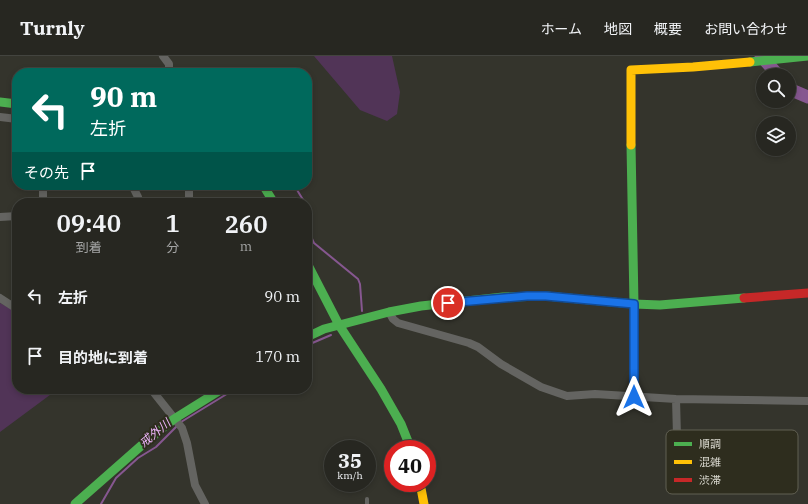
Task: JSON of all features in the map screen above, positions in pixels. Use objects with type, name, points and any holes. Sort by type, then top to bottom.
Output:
[{"type":"street","points":[[163,56],[169,68]]},
{"type":"street","points":[[634,397],[634,304],[630,108],[631,70],[693,67],[808,56]]},
{"type":"street","points":[[0,102],[12,103]]},
{"type":"street","points":[[0,117],[12,119]]},
{"type":"street","points":[[0,217],[12,216]]},
{"type":"street","points":[[312,272],[340,325],[381,389],[407,440]]},
{"type":"street","points":[[312,334],[319,331],[389,312],[421,306],[527,296],[546,296],[634,304],[677,304],[808,293]]},
{"type":"street","points":[[0,298],[12,306]]},
{"type":"street","points":[[389,312],[393,319],[398,322],[478,347],[501,364],[533,382],[558,394],[567,396],[595,394],[676,399],[808,401]]},
{"type":"street","points":[[154,394],[182,428],[187,443],[195,485],[205,504]]},
{"type":"street","points":[[75,504],[174,419],[214,394]]},
{"type":"street","points":[[676,399],[677,430]]},
{"type":"street","points":[[422,492],[424,504]]},
{"type":"shaded area","points":[[314,56],[392,56],[400,92],[397,114],[387,121],[360,110]]},
{"type":"shaded area","points":[[0,303],[12,309],[12,394],[51,394],[0,432]]},
{"type":"waterway","points":[[761,56],[772,68]]},
{"type":"waterway","points":[[796,92],[808,97]]},
{"type":"waterway","name":"戒外川","points":[[297,190],[302,198]]},
{"type":"waterway","name":"戒外川","points":[[312,238],[314,243],[358,279],[360,284],[362,311]]},
{"type":"waterway","name":"戒外川","points":[[312,343],[331,335]]},
{"type":"waterway","name":"戒外川","points":[[181,422],[227,394]]},
{"type":"waterway","name":"戒外川","points":[[101,504],[116,478],[138,458],[156,447],[178,425]]},
{"type":"traffic: fast","points":[[750,62],[808,56]]},
{"type":"traffic: fast","points":[[0,102],[12,103]]},
{"type":"traffic: fast","points":[[631,145],[634,397]]},
{"type":"traffic: fast","points":[[266,190],[271,198]]},
{"type":"traffic: fast","points":[[312,273],[339,325],[381,389],[401,424],[407,440]]},
{"type":"traffic: fast","points":[[312,335],[324,329],[389,312],[421,306],[503,297],[546,296],[660,305],[744,298]]},
{"type":"traffic: fast","points":[[75,504],[174,419],[214,394]]},
{"type":"traffic: slow","points":[[631,145],[631,70],[750,62]]},
{"type":"traffic: slow","points":[[422,492],[424,504]]},
{"type":"traffic: jam","points":[[744,298],[808,293]]},
{"type":"route","points":[[448,303],[503,297],[546,296],[634,304],[634,397]]}]
